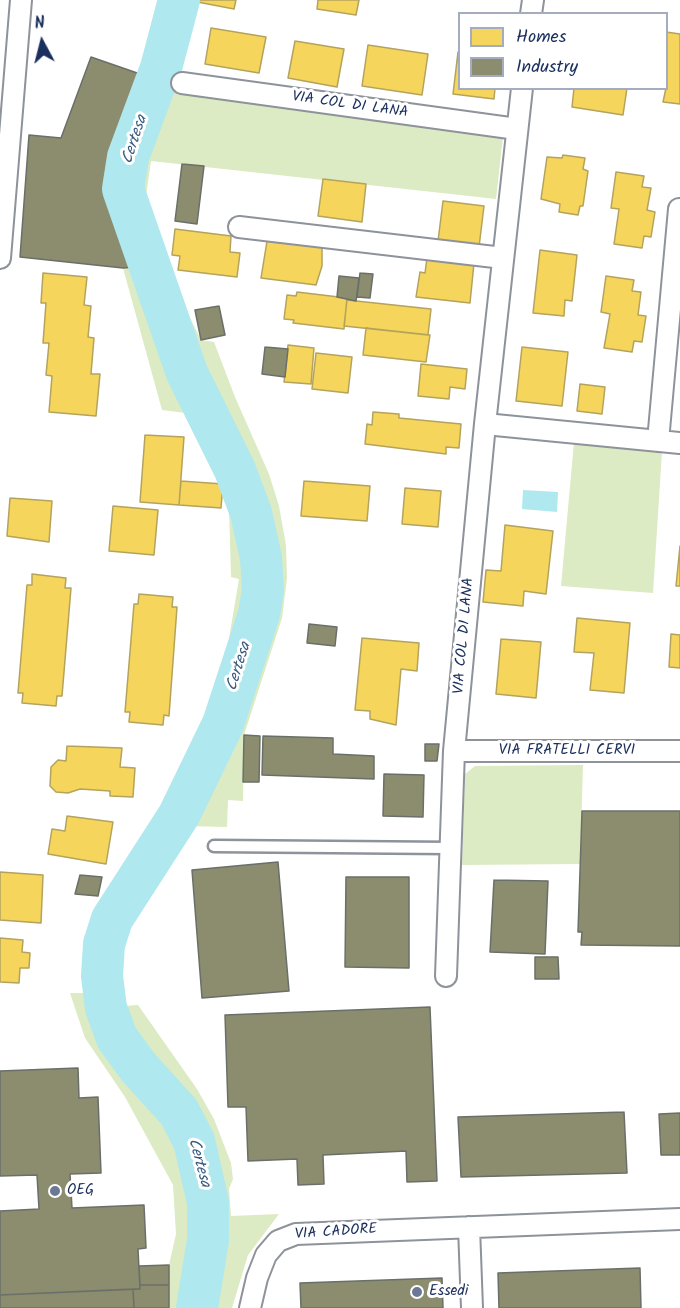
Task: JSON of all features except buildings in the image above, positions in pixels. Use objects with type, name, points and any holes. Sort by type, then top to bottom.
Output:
[{"type":"street","points":[[0,258],[21,0]]},
{"type":"street","name":"VIA COL DI LANA","points":[[182,83],[517,129]]},
{"type":"street","name":"VIA COL DI LANA","points":[[446,976],[454,751],[485,424],[522,90]]},
{"type":"street","points":[[658,441],[679,208]]},
{"type":"street","points":[[239,226],[503,258]]},
{"type":"street","points":[[485,424],[680,443]]},
{"type":"street","name":"VIA FRATELLI CERVI","points":[[454,751],[680,751]]},
{"type":"street","name":"VIA CADORE","points":[[250,1308],[257,1278],[266,1255],[278,1241],[287,1237],[307,1233],[680,1219]]},
{"type":"street","points":[[469,1227],[472,1308]]},
{"type":"lane","points":[[214,846],[449,848]]},
{"type":"green space","points":[[165,0],[169,0],[158,48],[132,125],[116,158],[113,186],[118,212],[161,349],[186,413],[162,410],[123,268],[109,186],[110,160],[161,22]]},
{"type":"green space","points":[[167,73],[174,74],[172,86],[493,132],[503,137],[496,199],[151,161],[143,217],[136,194],[137,160]]},
{"type":"green space","points":[[169,276],[201,340],[214,342],[269,474],[279,506],[286,545],[287,578],[282,618],[244,735],[243,801],[228,800],[227,827],[186,826],[211,784],[228,746],[265,631],[273,596],[272,551],[251,465],[194,340]]},
{"type":"green space","points":[[574,442],[662,451],[653,593],[561,586]]},
{"type":"green space","points":[[229,509],[237,510],[250,564],[251,585],[223,674],[239,579],[231,577]]},
{"type":"green space","points":[[583,765],[580,864],[462,865],[465,774],[475,766]]},
{"type":"green space","points":[[119,990],[125,1006],[138,1005],[197,1089],[214,1119],[231,1163],[233,1179],[229,1189],[231,1216],[279,1214],[248,1255],[232,1308],[207,1308],[218,1217],[216,1167],[208,1141],[181,1089],[158,1070],[137,1045],[129,1029]]},
{"type":"green space","points":[[70,993],[88,993],[96,1018],[116,1054],[169,1112],[192,1156],[198,1204],[197,1233],[185,1308],[169,1308],[169,1265],[176,1234],[173,1185],[125,1097],[85,1038]]},
{"type":"water","points":[[523,490],[558,492],[557,512],[522,509]]},
{"type":"waterway","name":"Certesa","points":[[179,0],[161,68],[128,157],[123,189],[187,373],[235,470],[251,513],[261,558],[263,590],[259,614],[223,724],[179,815],[112,919],[104,944],[102,976],[106,1008],[117,1038],[139,1068],[179,1112],[194,1141],[208,1202],[208,1240],[197,1308]]},
{"type":"place","name":"OEG","points":[[55,1191]]},
{"type":"place","name":"Essedi","points":[[417,1292]]}]
